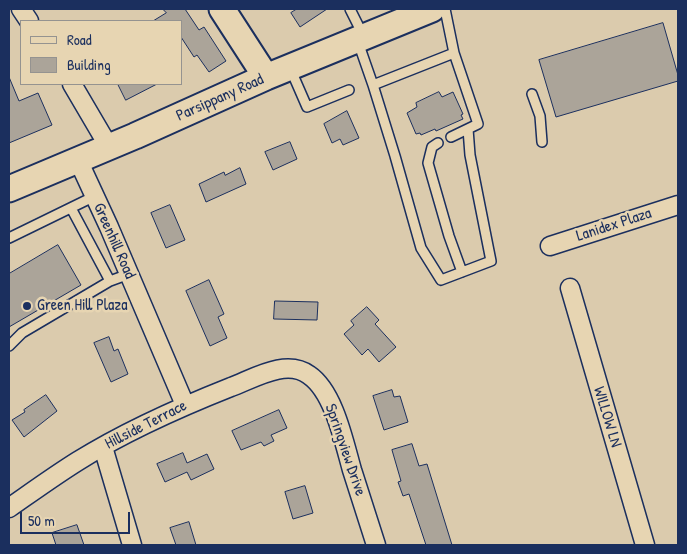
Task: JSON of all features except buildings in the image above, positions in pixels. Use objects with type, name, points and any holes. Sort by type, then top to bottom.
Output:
[{"type":"main road","points":[[222,9],[266,78]]},
{"type":"main road","name":"Parsippany Road","points":[[9,189],[266,78],[432,9]]},
{"type":"street","points":[[21,9],[28,20]]},
{"type":"street","points":[[73,85],[109,147]]},
{"type":"street","name":"Greenhill Road","points":[[78,160],[185,405]]},
{"type":"street","name":"Lanidex Plaza","points":[[550,246],[678,205]]},
{"type":"street","name":"WILLOW LN","points":[[570,288],[645,545]]},
{"type":"street","name":"Hillside Terrace","points":[[9,508],[78,460],[135,429],[185,405],[270,371],[281,369],[295,370]]},
{"type":"street","name":"Springview Drive","points":[[295,370],[309,374],[319,384],[334,411],[376,545]]},
{"type":"street","points":[[103,447],[132,545]]},
{"type":"lane","points":[[350,9],[361,38],[421,248],[441,280],[490,261],[470,155],[468,129]]},
{"type":"lane","points":[[445,9],[454,53],[478,124],[452,137]]},
{"type":"lane","points":[[373,85],[454,53]]},
{"type":"lane","points":[[290,68],[307,107],[349,90]]},
{"type":"lane","points":[[532,94],[540,116],[542,142]]},
{"type":"lane","points":[[438,144],[432,148],[428,163],[449,236],[462,272]]},
{"type":"lane","points":[[9,238],[95,196]]},
{"type":"lane","points":[[71,208],[110,281]]},
{"type":"lane","points":[[9,346],[22,333],[110,281],[129,274]]},
{"type":"place","name":"Green Hill Plaza","points":[[27,306]]}]
